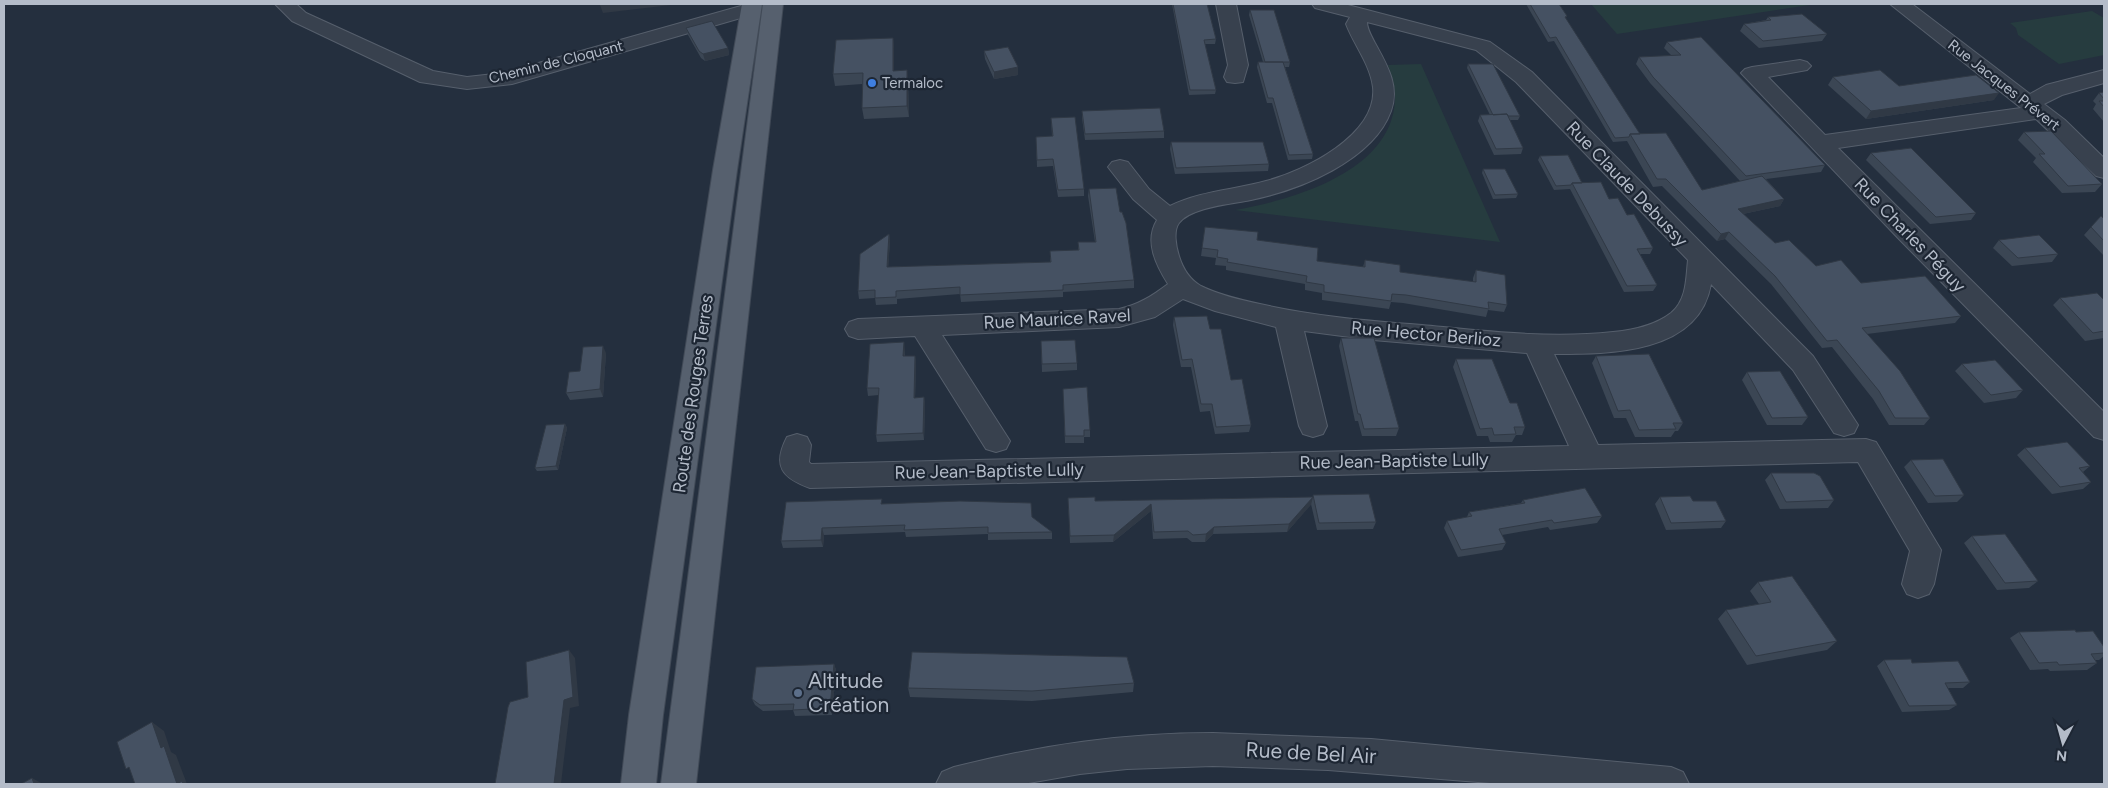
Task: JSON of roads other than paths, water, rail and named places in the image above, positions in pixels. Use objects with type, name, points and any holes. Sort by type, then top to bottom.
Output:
[{"type":"main road","name":"Route des Rouges Terres","points":[[638,784],[647,705],[712,258],[758,6]]},
{"type":"main road","name":"Route des Rouges Terres","points":[[678,784],[758,6]]},
{"type":"street","name":"Chemin de Cloquant","points":[[286,4],[299,18],[428,77],[467,83],[504,79],[758,6]]},
{"type":"street","points":[[1226,4],[1238,65],[1235,77]]},
{"type":"street","name":"Rue Claude Debussy","points":[[1322,4],[1466,41],[1490,50],[1524,77],[1700,260],[1803,363],[1844,425]]},
{"type":"street","name":"Rue Jacques Prévert","points":[[1900,4],[2035,107],[2104,171]]},
{"type":"street","points":[[1182,286],[1167,259],[1163,242],[1165,228],[1170,218],[1183,209],[1283,184],[1340,157],[1360,139],[1383,105],[1384,89],[1356,24],[1362,14]]},
{"type":"street","name":"Rue Charles Péguy","points":[[1800,66],[1752,73],[2104,429]]},
{"type":"street","points":[[1820,143],[2035,107],[2054,90],[2104,76]]},
{"type":"street","points":[[1120,167],[1141,194],[1170,218]]},
{"type":"street","name":"Rue Hector Berlioz","points":[[1182,286],[1210,300],[1245,311],[1288,320],[1346,328],[1573,344],[1609,342],[1638,337],[1663,330],[1680,320],[1691,308],[1697,294],[1700,260]]},
{"type":"street","name":"Rue Maurice Ravel","points":[[858,329],[1137,315],[1157,306],[1182,286]]},
{"type":"street","points":[[1288,320],[1313,426]]},
{"type":"street","points":[[922,326],[996,441]]},
{"type":"street","points":[[1540,343],[1541,356],[1589,457]]},
{"type":"street","name":"Rue Jean-Baptiste Lully","points":[[797,446],[794,466],[800,472],[810,476],[1866,450],[1926,550],[1918,584]]},
{"type":"street","name":"Rue de Bel Air","points":[[954,784],[1019,767],[1097,755],[1183,749],[1262,749],[1390,757],[1671,784]]},
{"type":"place","name":"Termaloc","points":[[872,83]]},
{"type":"place","name":"Altitude Création","points":[[798,693]]}]
